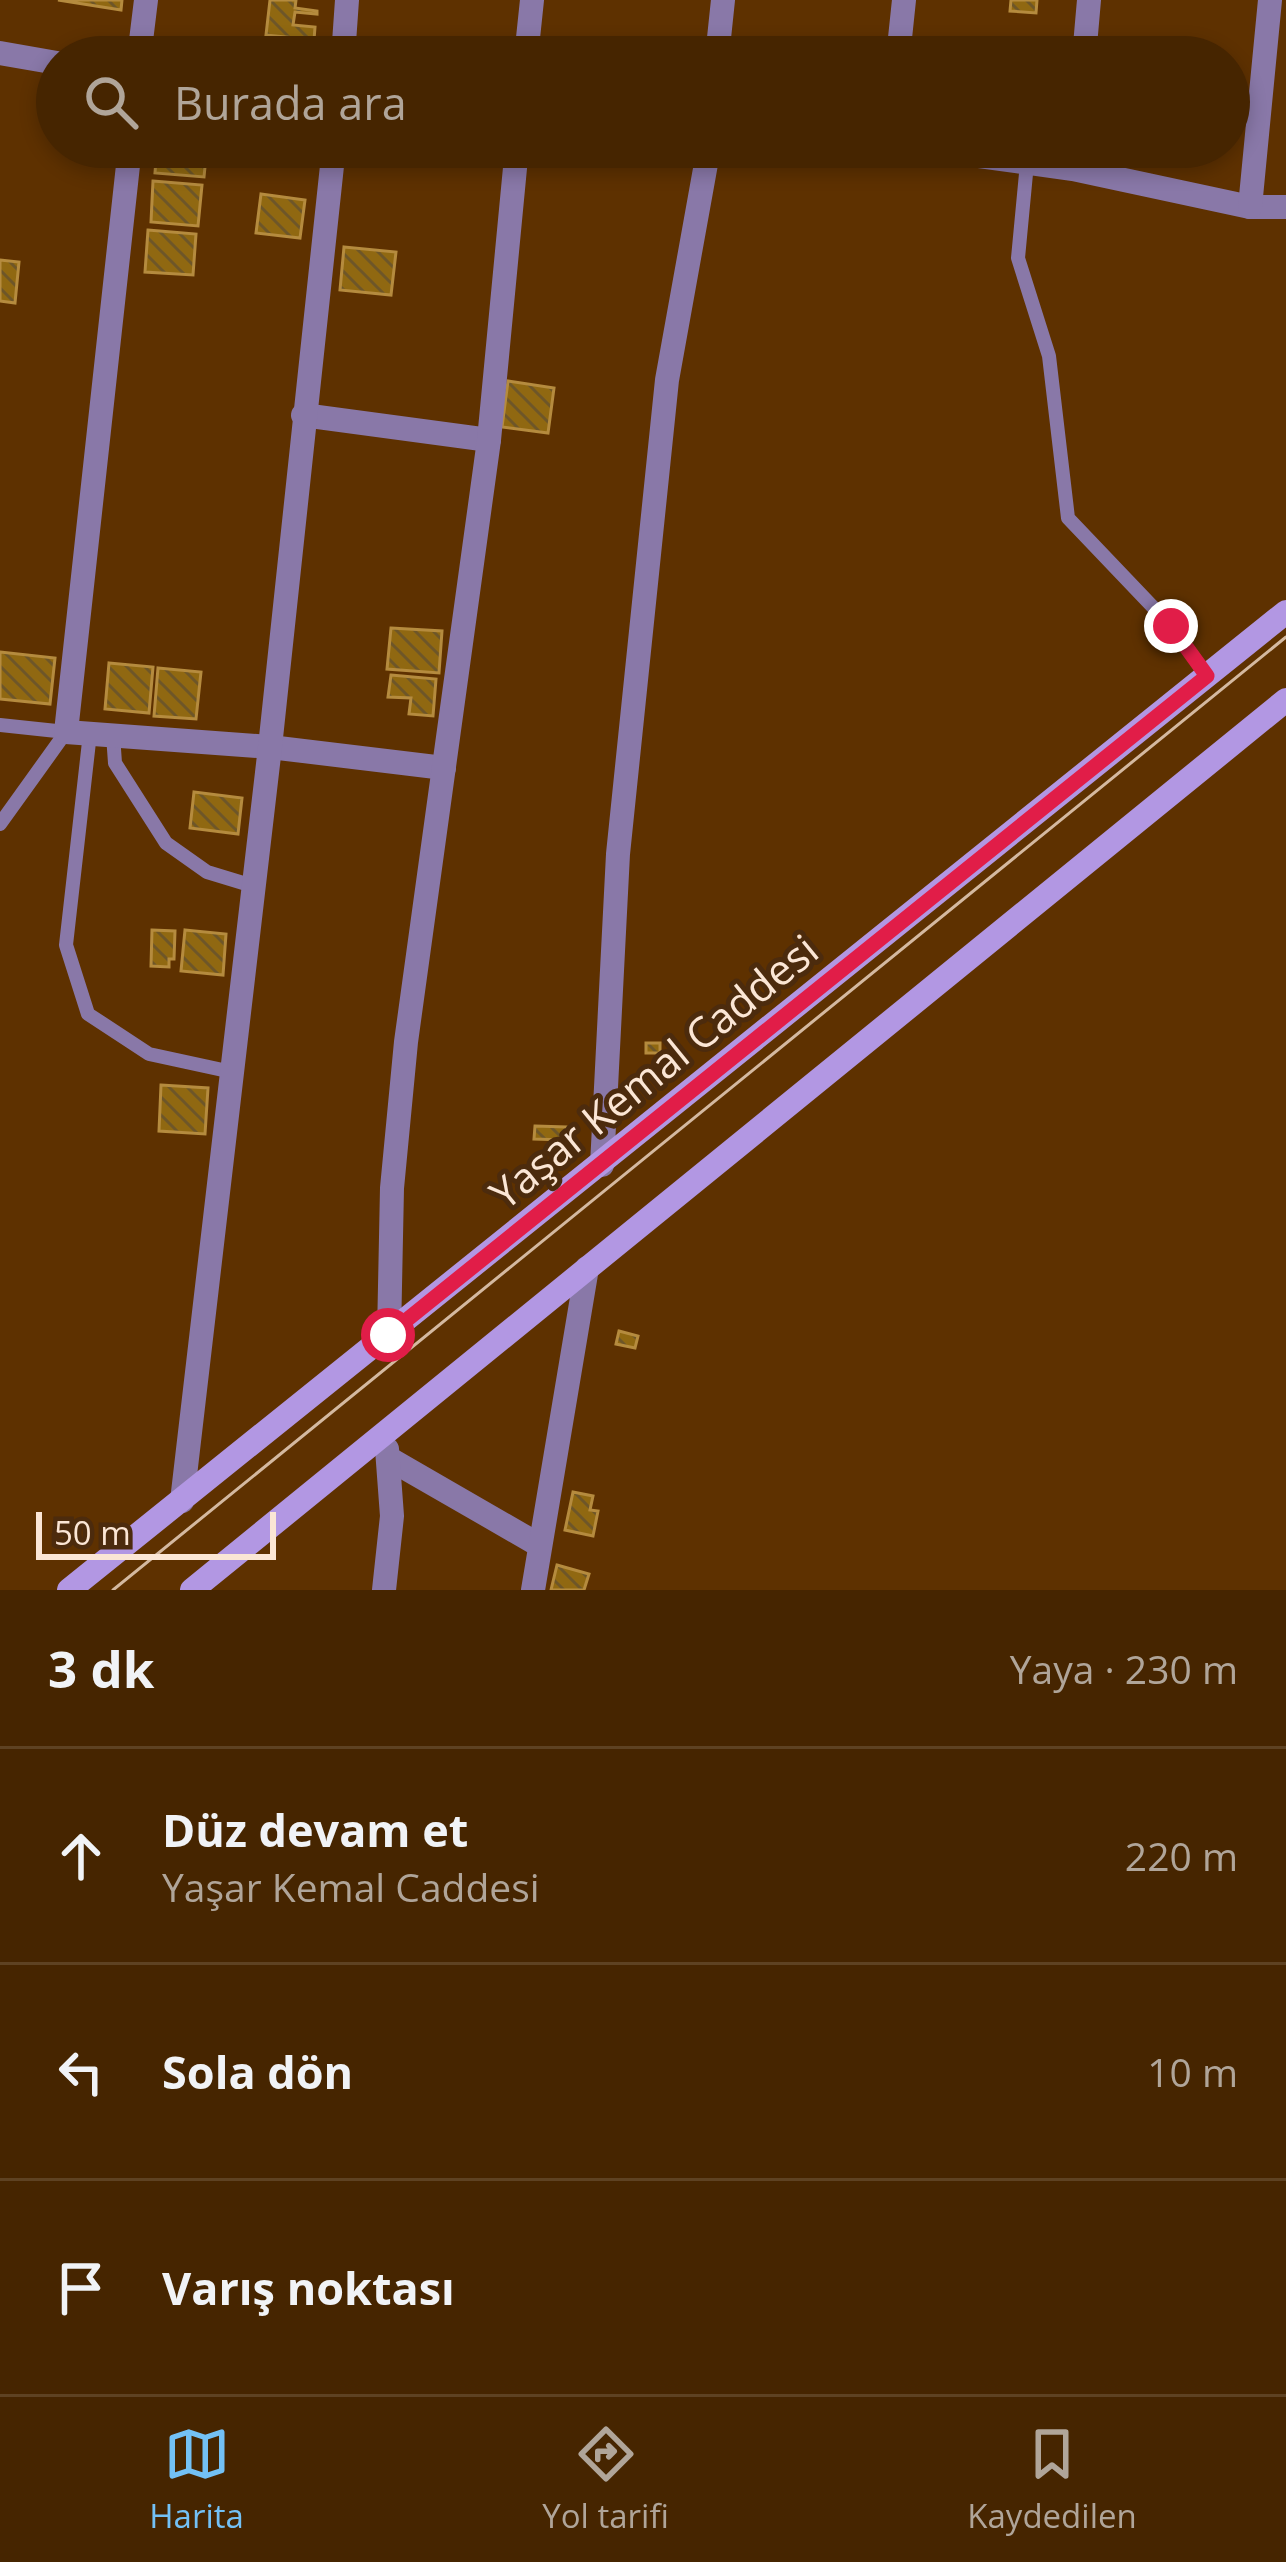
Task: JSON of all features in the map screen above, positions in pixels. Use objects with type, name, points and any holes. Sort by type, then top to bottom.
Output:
[{"type":"main road","name":"Yaşar Kemal Caddesi","points":[[69,1590],[1286,612]]},
{"type":"main road","points":[[192,1590],[387,1446],[587,1268],[1286,700]]},
{"type":"street","points":[[142,36],[146,0]]},
{"type":"street","points":[[344,36],[347,0]]},
{"type":"street","points":[[528,36],[532,0]]},
{"type":"street","points":[[719,36],[722,0]]},
{"type":"street","points":[[900,36],[904,0]]},
{"type":"street","points":[[1086,36],[1089,0]]},
{"type":"street","points":[[1250,208],[1270,0]]},
{"type":"street","points":[[0,53],[36,59]]},
{"type":"street","points":[[129,168],[89,733],[270,747],[444,768]]},
{"type":"street","points":[[182,1501],[332,168]]},
{"type":"street","points":[[388,1335],[392,1188],[406,1042],[489,440],[516,168]]},
{"type":"street","points":[[602,1165],[618,854],[667,380],[705,168]]},
{"type":"street","points":[[1109,168],[1250,208],[1286,207]]},
{"type":"street","points":[[303,416],[489,440]]},
{"type":"street","points":[[533,1590],[587,1268]]},
{"type":"street","points":[[387,1446],[539,1545]]},
{"type":"street","points":[[384,1590],[392,1516],[387,1446]]},
{"type":"lane","points":[[1027,168],[1018,258],[1049,356],[1068,518],[1171,626],[1207,676]]},
{"type":"lane","points":[[0,725],[89,733],[115,764],[166,844],[207,872],[254,886]]},
{"type":"lane","points":[[0,824],[89,733]]},
{"type":"lane","points":[[89,733],[66,945],[88,1014],[148,1054],[232,1072]]},
{"type":"building","points":[[58,0],[122,0],[121,10]]},
{"type":"building","points":[[270,0],[296,0],[295,8],[317,11],[295,12],[293,25],[315,27],[314,36],[266,35]]},
{"type":"building","points":[[1011,0],[1037,0],[1036,13],[1010,11]]},
{"type":"building","points":[[155,168],[205,168],[204,177],[155,173]]},
{"type":"building","points":[[153,181],[202,185],[198,226],[151,222]]},
{"type":"building","points":[[261,194],[305,200],[300,238],[256,233]]},
{"type":"building","points":[[148,230],[196,234],[193,275],[145,272]]},
{"type":"building","points":[[344,247],[396,252],[391,295],[340,290]]},
{"type":"building","points":[[0,260],[19,262],[15,303],[0,301]]},
{"type":"building","points":[[508,381],[554,388],[548,433],[502,427]]},
{"type":"building","points":[[391,628],[442,631],[439,673],[387,669]]},
{"type":"building","points":[[0,652],[55,658],[50,704],[0,699]]},
{"type":"building","points":[[109,663],[153,667],[149,713],[105,709]]},
{"type":"building","points":[[158,668],[201,672],[196,719],[154,716]]},
{"type":"building","points":[[391,675],[436,679],[433,716],[409,714],[411,698],[388,697]]},
{"type":"building","points":[[194,792],[242,798],[238,834],[190,828]]},
{"type":"building","points":[[152,930],[175,931],[174,959],[169,959],[169,967],[151,966]]},
{"type":"building","points":[[185,930],[226,934],[223,975],[181,971]]},
{"type":"building","points":[[646,1043],[660,1043],[660,1053],[646,1053]]},
{"type":"building","points":[[161,1085],[208,1088],[205,1134],[159,1131]]},
{"type":"building","points":[[535,1126],[566,1127],[565,1140],[534,1139]]},
{"type":"building","points":[[619,1331],[638,1336],[635,1348],[616,1344]]},
{"type":"building","points":[[573,1492],[593,1496],[590,1510],[598,1511],[593,1536],[565,1530]]},
{"type":"building","points":[[557,1565],[589,1574],[584,1590],[551,1590]]},
{"type":"tram line","points":[[113,1590],[1286,637]]},
{"type":"route","points":[[388,1335],[1207,676],[1171,626]]}]
